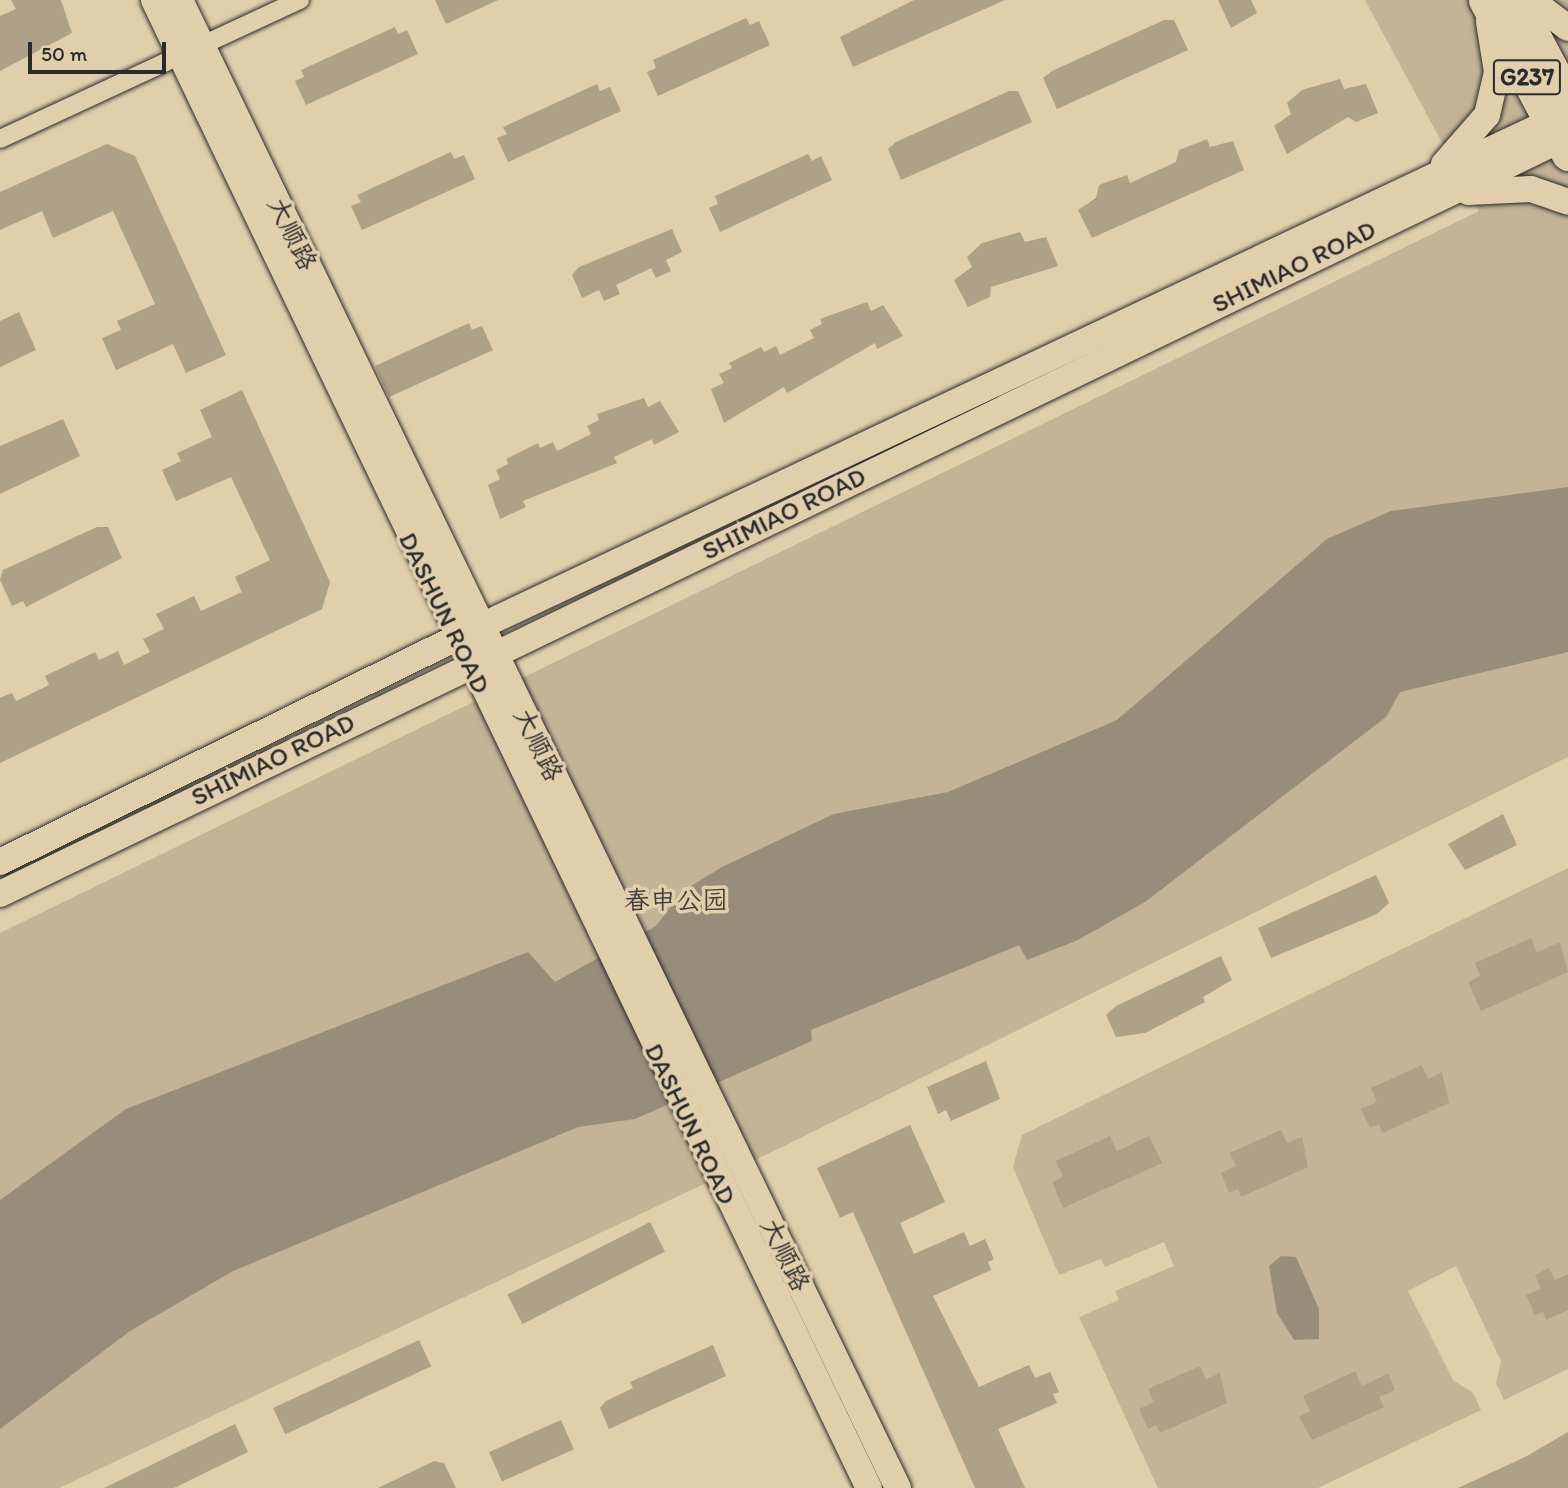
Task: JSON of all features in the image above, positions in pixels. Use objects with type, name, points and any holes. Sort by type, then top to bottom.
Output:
[{"type":"highway","name":"G237","points":[[1484,0],[1564,127]]},
{"type":"highway","name":"G237","points":[[1515,0],[1564,127]]},
{"type":"street","name":"DASHUN ROAD","points":[[153,0],[191,50],[456,638],[682,1108],[869,1488]]},
{"type":"street","name":"大顺路","points":[[180,0],[191,50],[494,653],[898,1488]]},
{"type":"street","points":[[0,139],[300,0]]},
{"type":"street","points":[[1422,194],[1488,115],[1497,72],[1484,0]]},
{"type":"street","points":[[1531,0],[1568,28]]},
{"type":"street","name":"SHIMIAO ROAD","points":[[0,862],[456,638],[1564,127]]},
{"type":"street","points":[[1422,194],[1489,186],[1531,189],[1568,202]]},
{"type":"street","name":"SHIMIAO ROAD","points":[[0,894],[1422,194]]},
{"type":"green space","name":"春申公园","points":[[1365,0],[1568,0],[1568,757],[776,1150],[59,1488],[0,1488],[0,933],[1479,211]]},
{"type":"green space","points":[[1568,868],[1568,1369],[1504,1400],[1496,1383],[1501,1361],[1456,1266],[1408,1291],[1453,1380],[1473,1393],[1481,1410],[1318,1488],[1158,1488],[1079,1317],[1119,1300],[1115,1291],[1174,1266],[1164,1242],[1105,1267],[1101,1259],[1059,1275],[1013,1167],[1022,1135]]},
{"type":"shaded area","points":[[1568,487],[1568,652],[1400,692],[1386,717],[1145,902],[1078,940],[1027,960],[1019,945],[811,1030],[812,1041],[635,1119],[578,1127],[233,1271],[130,1331],[0,1429],[0,1200],[126,1109],[528,952],[555,982],[656,926],[683,891],[722,867],[834,814],[948,792],[1117,720],[1327,539],[1391,511]]},
{"type":"shaded area","points":[[1281,1256],[1296,1257],[1319,1309],[1319,1339],[1294,1340],[1277,1313],[1269,1266]]},
{"type":"building","points":[[11,0],[61,0],[72,33],[0,71],[0,16],[16,9]]},
{"type":"building","points":[[435,0],[498,0],[446,24]]},
{"type":"building","points":[[914,0],[1005,0],[853,67],[840,37]]},
{"type":"building","points":[[1218,0],[1251,0],[1257,13],[1231,28]]},
{"type":"building","points":[[746,18],[750,25],[759,21],[770,45],[658,96],[647,72],[656,68],[653,60]]},
{"type":"building","points":[[1164,20],[1174,20],[1188,50],[1057,109],[1043,78],[1052,71]]},
{"type":"building","points":[[395,27],[398,34],[407,30],[418,54],[306,105],[295,81],[304,77],[301,70]]},
{"type":"building","points":[[1340,79],[1344,89],[1366,84],[1378,113],[1356,122],[1348,117],[1287,154],[1274,126],[1291,114],[1287,103],[1302,90]]},
{"type":"building","points":[[597,84],[600,91],[610,87],[621,111],[508,162],[497,138],[507,134],[503,127]]},
{"type":"building","points":[[1009,91],[1018,91],[1032,122],[901,180],[888,149],[896,142]]},
{"type":"building","points":[[1207,139],[1210,147],[1233,141],[1244,170],[1092,238],[1078,210],[1096,198],[1099,185],[1127,175],[1130,183],[1176,162],[1179,150]]},
{"type":"building","points":[[107,144],[135,156],[226,355],[186,373],[173,344],[116,370],[102,338],[121,330],[117,321],[155,304],[113,211],[53,238],[42,211],[0,230],[0,192]]},
{"type":"building","points":[[451,152],[454,159],[464,155],[475,179],[362,230],[351,206],[361,202],[357,195]]},
{"type":"building","points":[[808,154],[812,161],[821,156],[832,180],[720,232],[709,208],[718,204],[715,196]]},
{"type":"building","points":[[672,229],[682,252],[666,260],[671,271],[656,278],[651,268],[616,285],[620,294],[604,301],[599,290],[582,298],[572,275],[579,267]]},
{"type":"building","points":[[1020,232],[1025,242],[1046,237],[1058,266],[991,287],[990,297],[968,307],[954,280],[972,267],[967,257],[982,243]]},
{"type":"building","points":[[867,302],[871,311],[883,305],[903,336],[877,349],[875,343],[787,393],[784,387],[724,423],[711,389],[724,383],[719,374],[732,368],[729,363],[761,347],[764,352],[776,346],[780,355],[814,338],[810,330],[822,324],[820,319]]},
{"type":"building","points":[[19,312],[36,350],[0,367],[0,321]]},
{"type":"building","points":[[469,323],[472,330],[482,326],[493,350],[389,397],[375,366]]},
{"type":"building","points":[[242,390],[330,582],[322,609],[0,763],[0,698],[12,693],[16,701],[49,685],[45,676],[95,652],[99,660],[118,651],[124,665],[150,652],[143,639],[164,629],[156,614],[194,596],[201,611],[242,592],[235,577],[270,560],[231,477],[176,501],[162,470],[181,461],[177,453],[212,437],[200,410]]},
{"type":"building","points":[[644,398],[648,407],[660,401],[679,432],[654,445],[652,439],[614,457],[617,463],[523,501],[526,507],[500,519],[488,485],[500,479],[496,470],[508,464],[506,459],[538,443],[540,448],[553,442],[557,451],[591,434],[587,426],[599,420],[597,414]]},
{"type":"building","points":[[63,419],[80,456],[0,494],[0,446]]},
{"type":"building","points":[[97,527],[108,527],[122,558],[26,607],[23,601],[12,606],[0,580],[3,570]]},
{"type":"building","points":[[1503,814],[1517,845],[1465,870],[1448,844]]},
{"type":"building","points":[[1376,875],[1389,903],[1377,914],[1271,958],[1258,928]]},
{"type":"building","points":[[1531,938],[1537,952],[1560,942],[1568,972],[1481,1011],[1468,982],[1480,976],[1475,963]]},
{"type":"building","points":[[1221,956],[1232,980],[1203,997],[1205,1002],[1145,1033],[1116,1037],[1106,1015],[1116,1006]]},
{"type":"building","points":[[986,1061],[1000,1099],[951,1121],[946,1110],[938,1114],[927,1087]]},
{"type":"building","points":[[1422,1065],[1428,1079],[1442,1072],[1449,1103],[1382,1133],[1379,1125],[1370,1128],[1361,1109],[1377,1102],[1371,1088]]},
{"type":"building","points":[[910,1125],[945,1202],[900,1223],[914,1254],[964,1232],[970,1246],[985,1239],[994,1259],[988,1262],[991,1270],[933,1296],[979,1387],[1029,1365],[1035,1378],[1050,1372],[1059,1392],[1053,1394],[1057,1403],[998,1429],[1025,1488],[975,1488],[853,1212],[840,1218],[817,1168]]},
{"type":"building","points":[[1281,1130],[1287,1143],[1302,1137],[1308,1167],[1241,1197],[1238,1189],[1229,1193],[1221,1173],[1236,1166],[1230,1153]]},
{"type":"building","points":[[1110,1136],[1117,1151],[1149,1136],[1162,1163],[1063,1208],[1052,1182],[1063,1177],[1056,1161]]},
{"type":"building","points":[[650,1222],[665,1251],[522,1324],[507,1295]]},
{"type":"building","points":[[1549,1268],[1555,1280],[1568,1274],[1568,1310],[1546,1320],[1543,1312],[1535,1315],[1526,1295],[1541,1289],[1535,1275]]},
{"type":"building","points":[[419,1340],[431,1366],[285,1434],[273,1408]]},
{"type":"building","points":[[713,1345],[726,1376],[609,1429],[600,1408],[606,1401],[633,1388],[630,1382]]},
{"type":"building","points":[[1200,1366],[1206,1379],[1220,1373],[1227,1403],[1160,1433],[1156,1425],[1148,1429],[1139,1409],[1154,1402],[1148,1389]]},
{"type":"building","points":[[1355,1371],[1362,1386],[1388,1374],[1395,1390],[1379,1397],[1384,1407],[1312,1440],[1299,1417],[1310,1411],[1303,1396]]},
{"type":"building","points":[[561,1420],[574,1449],[502,1481],[489,1452]]},
{"type":"building","points":[[235,1424],[248,1452],[174,1488],[104,1488]]},
{"type":"building","points":[[1568,1432],[1568,1488],[1458,1488],[1527,1456]]},
{"type":"building","points":[[434,1461],[444,1463],[456,1488],[378,1488]]}]
